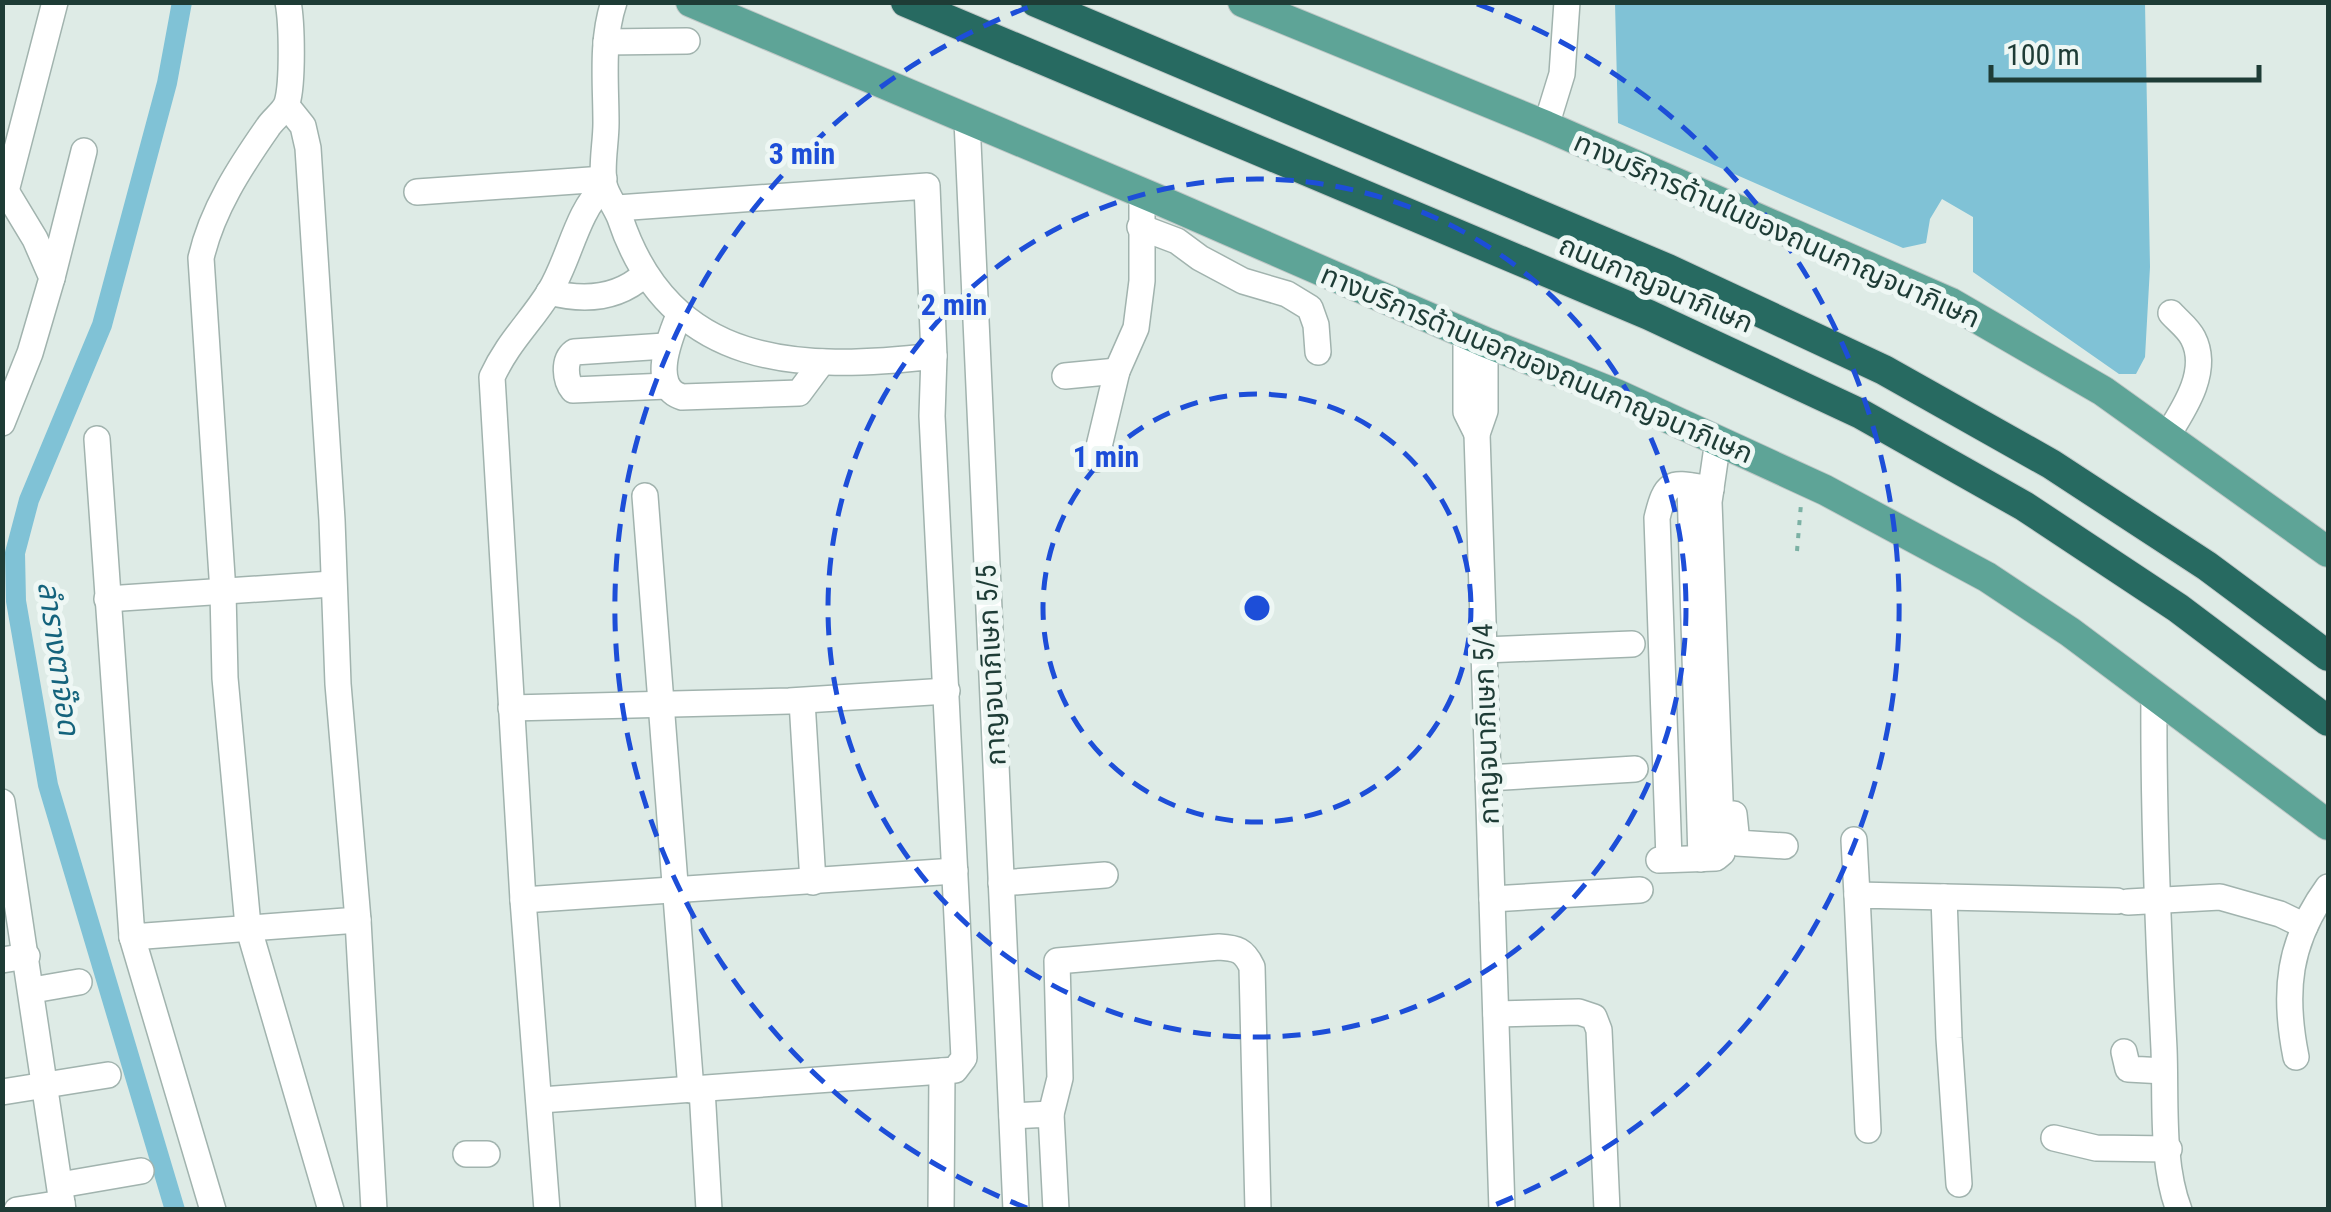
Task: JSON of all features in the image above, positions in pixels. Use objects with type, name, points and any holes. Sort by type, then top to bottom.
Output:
[{"type":"highway","name":"ถนนกาญจนาภิเษก","points":[[906,2],[1649,314],[1861,414],[2040,516],[2178,608],[2328,722]]},
{"type":"highway","name":"ถนนกาญจนาภิเษก","points":[[1036,2],[1668,270],[1884,370],[2051,464],[2207,566],[2328,656]]},
{"type":"main road","name":"ทางบริการด้านนอกของถนนกาญจนาภิเษก","points":[[691,2],[1142,192],[1475,338],[1616,394],[1803,480],[1987,577],[2070,632],[2328,825]]},
{"type":"main road","name":"ทางบริการด้านในของถนนกาญจนาภิเษก","points":[[1243,2],[1546,126],[1951,303],[2103,391],[2328,552]]},
{"type":"street","points":[[288,2],[291,49],[287,106],[302,126],[308,148],[332,520],[332,584],[358,920],[374,1210]]},
{"type":"street","points":[[614,2],[606,42],[608,191],[644,275],[680,315],[734,348],[750,352],[822,362],[934,356]]},
{"type":"street","points":[[1546,126],[1562,74],[1567,2]]},
{"type":"street","points":[[50,4],[4,192],[34,239],[52,278]]},
{"type":"street","points":[[606,42],[687,41]]},
{"type":"street","points":[[287,106],[269,124],[218,206],[202,258],[226,678],[248,926],[331,1210]]},
{"type":"street","name":"กาญจนาภิเษก 5/5","points":[[967,120],[1016,1210]]},
{"type":"street","points":[[2,423],[30,353],[84,151]]},
{"type":"street","points":[[417,192],[927,186],[934,356],[932,416],[964,1058],[955,1070],[541,1100]]},
{"type":"street","points":[[547,1210],[492,377],[504,350],[549,292],[590,199],[608,191]]},
{"type":"street","points":[[1096,458],[1117,370],[1136,328],[1142,281],[1142,192]]},
{"type":"street","points":[[1140,227],[1177,242],[1243,281],[1287,294],[1310,308],[1318,352]]},
{"type":"street","points":[[549,292],[569,298],[598,297],[630,288],[644,275]]},
{"type":"street","points":[[2167,436],[2186,408],[2198,372],[2194,340],[2171,314]]},
{"type":"street","points":[[680,315],[665,346],[667,386],[672,394],[798,393],[822,362]]},
{"type":"street","name":"กาญจนาภิเษก 5/4","points":[[1475,338],[1485,412],[1477,434],[1502,1210]]},
{"type":"street","points":[[665,346],[574,352],[567,362],[568,384],[573,390],[667,386]]},
{"type":"street","points":[[748,396],[750,352]]},
{"type":"street","points":[[1066,376],[1117,370]]},
{"type":"street","points":[[97,438],[132,937],[213,1210]]},
{"type":"street","points":[[1701,859],[1700,487],[1718,440]]},
{"type":"street","points":[[1668,487],[1700,487],[1716,642],[1722,853],[1716,858],[1664,860],[1657,518],[1668,487]]},
{"type":"street","points":[[644,496],[710,1210]]},
{"type":"street","points":[[107,599],[332,584]]},
{"type":"street","points":[[1716,642],[1730,652],[1734,838],[1748,845],[1785,846]]},
{"type":"street","points":[[1484,650],[1632,644]]},
{"type":"street","points":[[511,708],[802,700],[947,691]]},
{"type":"street","points":[[2154,695],[2164,1071],[2171,1190],[2179,1210]]},
{"type":"street","points":[[802,700],[813,882]]},
{"type":"street","points":[[1488,778],[1635,769]]},
{"type":"street","points":[[2,802],[15,958],[32,990],[62,1199]]},
{"type":"street","points":[[1854,840],[1868,1130]]},
{"type":"street","points":[[524,900],[955,872]]},
{"type":"street","points":[[1001,883],[1105,875]]},
{"type":"street","points":[[2296,1057],[2288,986],[2293,958],[2305,926],[2328,887]]},
{"type":"street","points":[[1492,899],[1640,890]]},
{"type":"street","points":[[1857,894],[2123,902],[2220,898],[2248,903],[2305,926]]},
{"type":"street","points":[[1944,897],[1959,1184]]},
{"type":"street","points":[[132,937],[358,920]]},
{"type":"street","points":[[1056,1210],[1051,1114],[1060,1078],[1057,961],[1219,946],[1246,954],[1252,966],[1258,1210]]},
{"type":"street","points":[[32,990],[79,982]]},
{"type":"street","points":[[1496,1014],[1579,1012],[1594,1017],[1600,1030],[1607,1210]]},
{"type":"street","points":[[2124,1052],[2128,1068],[2164,1071]]},
{"type":"street","points":[[941,1210],[942,1071]]},
{"type":"street","points":[[2,1092],[108,1075]]},
{"type":"street","points":[[1012,1116],[1051,1114]]},
{"type":"street","points":[[2054,1138],[2096,1148],[2169,1149]]},
{"type":"street","points":[[18,1210],[142,1172]]},
{"type":"path","points":[[1797,550],[1803,480]]},
{"type":"water","points":[[1615,3],[2145,3],[2150,267],[2145,357],[2136,374],[2119,374],[1973,272],[1973,217],[1942,199],[1930,219],[1926,243],[1903,248],[1618,123]]},
{"type":"waterway","name":"ลำรางตาจ๊อด","points":[[175,1210],[48,785],[16,601],[15,553],[29,500],[102,325],[167,83],[182,2]]}]
